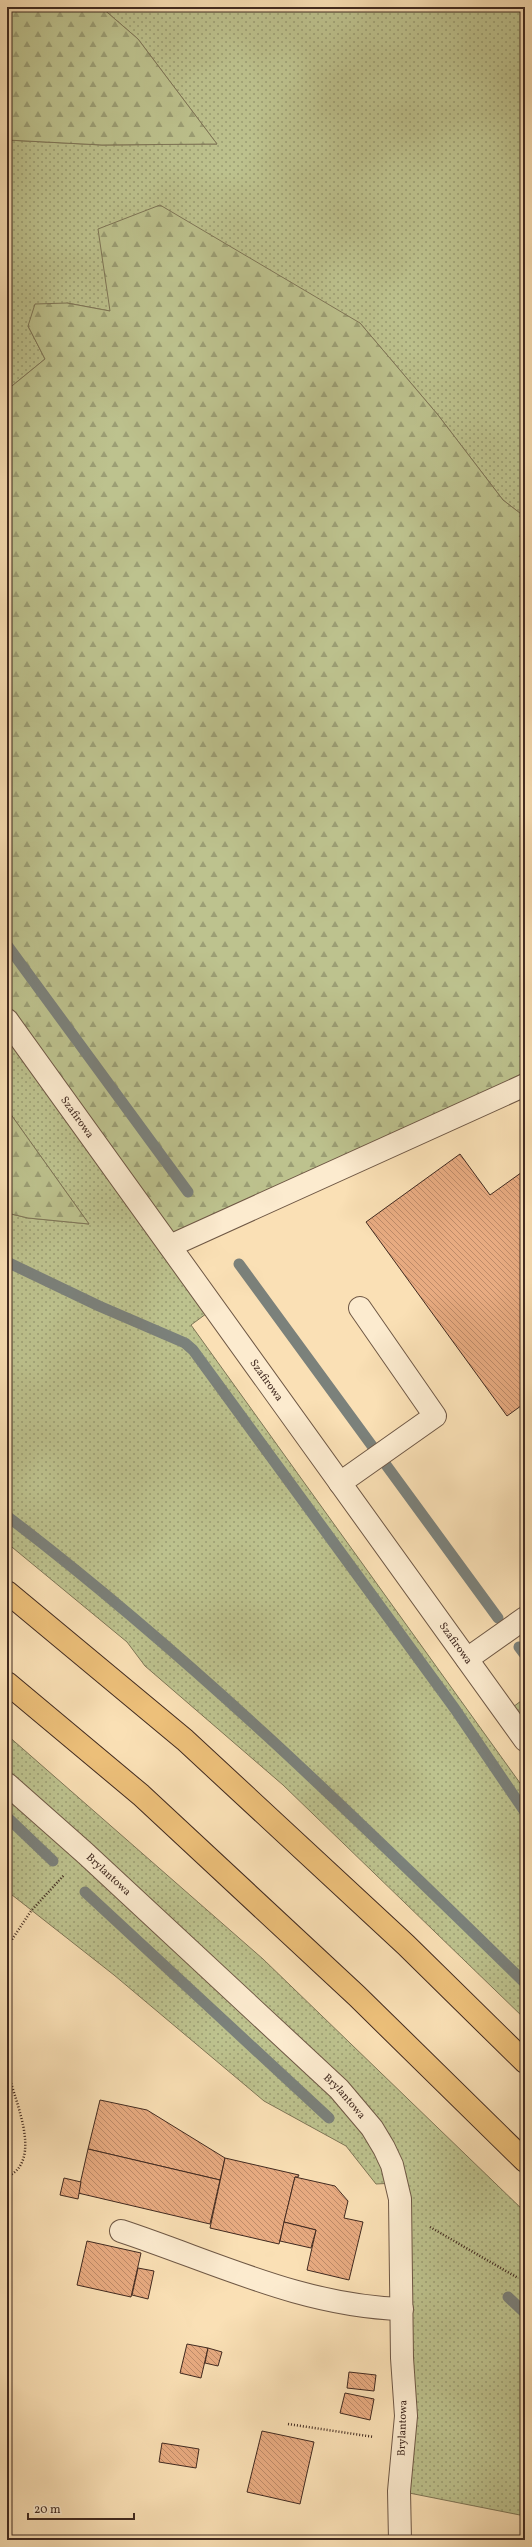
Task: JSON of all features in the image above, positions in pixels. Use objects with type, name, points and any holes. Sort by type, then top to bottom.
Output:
[{"type":"highway","points":[[7,1592],[185,1740],[406,1945],[525,2062]]},
{"type":"highway","points":[[7,1683],[141,1795],[357,1996],[525,2161]]},
{"type":"street","name":"Szafirowa","points":[[7,1020],[525,1740]]},
{"type":"street","points":[[170,1246],[525,1085]]},
{"type":"street","points":[[340,1483],[435,1416],[360,1308]]},
{"type":"street","points":[[467,1659],[525,1618]]},
{"type":"street","name":"Brylantowa","points":[[7,1784],[85,1853],[355,2106],[372,2128],[392,2165],[402,2215],[402,2309],[406,2416],[399,2491],[400,2540]]},
{"type":"street","points":[[121,2232],[296,2293],[363,2308],[402,2309]]},
{"type":"path","points":[[7,1947],[31,1910],[85,1853]]},
{"type":"path","points":[[7,2066],[25,2138],[20,2166],[14,2173],[7,2177]]},
{"type":"path","points":[[402,2215],[429,2227],[518,2278]]},
{"type":"path","points":[[288,2424],[368,2437],[404,2439]]},
{"type":"green space","points":[[7,7],[101,7],[138,39],[217,144],[102,145],[7,140]]},
{"type":"green space","points":[[101,7],[525,7],[525,517],[503,500],[438,415],[360,323],[110,311],[67,303],[28,326],[45,359],[7,390],[7,140],[102,145],[217,144],[138,39]]},
{"type":"green space","points":[[160,205],[360,323],[438,415],[503,500],[525,517],[525,1085],[170,1246],[7,1020],[7,390],[45,359],[28,326],[35,304],[67,303],[110,311],[98,229]]},
{"type":"green space","points":[[7,1020],[214,1308],[191,1325],[525,1790],[525,2019],[283,1785],[145,1666],[127,1642],[7,1543],[7,1213],[28,1218],[89,1224],[7,1109]]},
{"type":"green space","points":[[7,1109],[89,1224],[28,1218],[7,1213]]},
{"type":"green space","points":[[525,1698],[525,1740],[505,1713]]},
{"type":"green space","points":[[7,1735],[263,1959],[525,2212],[525,2516],[399,2491],[396,2183],[376,2184],[346,2146],[264,2101],[114,1975],[7,1891]]},
{"type":"building","points":[[460,1154],[490,1195],[525,1170],[525,1403],[507,1416],[366,1222]]},
{"type":"building","points":[[100,2100],[147,2110],[225,2158],[220,2180],[88,2149]]},
{"type":"building","points":[[88,2149],[220,2180],[210,2224],[78,2193]]},
{"type":"building","points":[[225,2158],[299,2175],[298,2177],[295,2177],[279,2244],[210,2228]]},
{"type":"building","points":[[295,2177],[335,2186],[348,2201],[344,2218],[363,2222],[349,2280],[307,2270],[316,2230],[284,2222]]},
{"type":"building","points":[[64,2178],[81,2182],[78,2199],[60,2195]]},
{"type":"building","points":[[284,2222],[316,2230],[311,2248],[280,2241]]},
{"type":"building","points":[[87,2241],[141,2253],[131,2297],[77,2285]]},
{"type":"building","points":[[138,2268],[154,2271],[148,2299],[132,2295]]},
{"type":"building","points":[[187,2344],[208,2348],[201,2378],[180,2373]]},
{"type":"building","points":[[208,2348],[222,2352],[218,2366],[205,2363]]},
{"type":"building","points":[[349,2372],[376,2375],[374,2391],[347,2388]]},
{"type":"building","points":[[345,2393],[374,2399],[370,2420],[340,2413]]},
{"type":"building","points":[[262,2431],[314,2442],[300,2504],[247,2492]]},
{"type":"building","points":[[162,2443],[199,2449],[196,2468],[159,2462]]},
{"type":"waterway","points":[[7,945],[188,1192]]},
{"type":"waterway","points":[[7,1262],[99,1306],[185,1343],[193,1350],[455,1709],[525,1812]]},
{"type":"waterway","points":[[239,1264],[498,1618]]},
{"type":"waterway","points":[[7,1516],[76,1570],[208,1683],[337,1801],[525,1983]]},
{"type":"waterway","points":[[519,1647],[525,1655]]},
{"type":"waterway","points":[[7,1817],[53,1861]]},
{"type":"waterway","points":[[85,1892],[329,2118]]},
{"type":"waterway","points":[[508,2297],[525,2313]]}]
